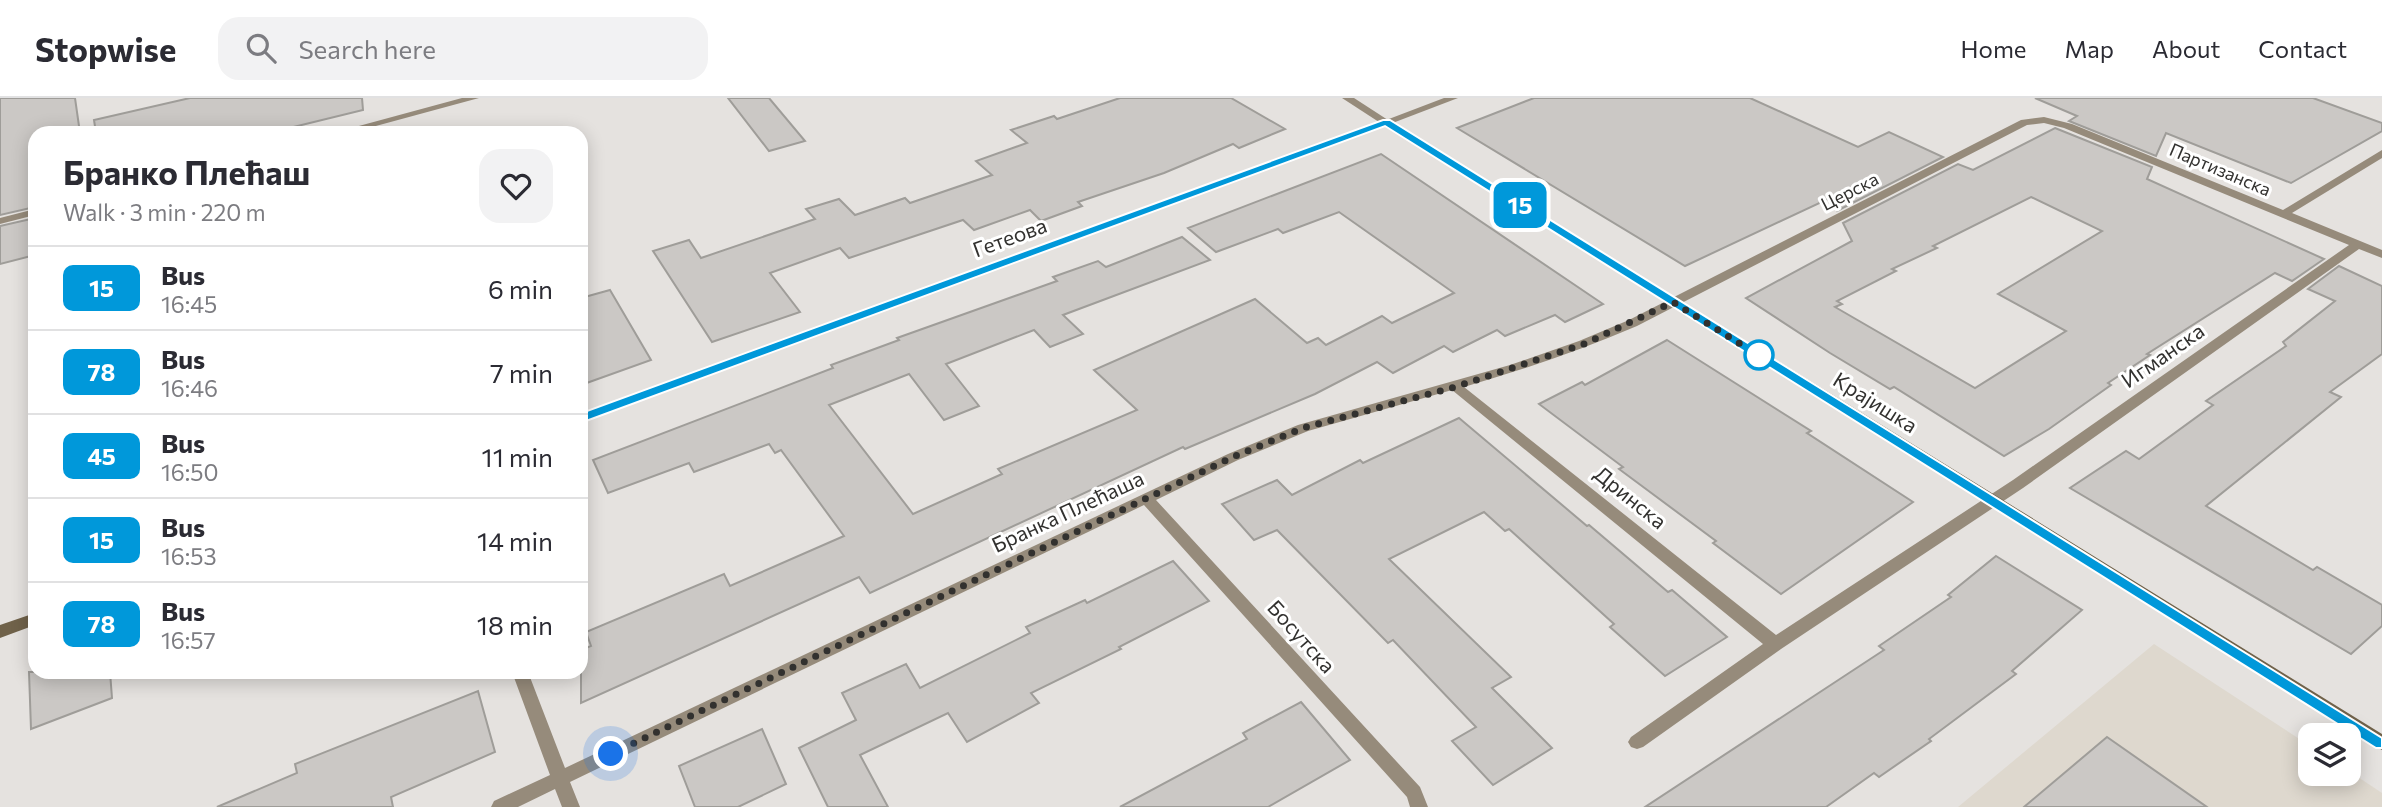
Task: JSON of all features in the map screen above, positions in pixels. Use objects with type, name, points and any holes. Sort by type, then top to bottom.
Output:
[{"type":"main road","name":"Крајишка","points":[[1386,122],[2382,743]]},
{"type":"main road","name":"Гетеова","points":[[588,415],[1386,122]]},
{"type":"main road","points":[[0,632],[28,622]]},
{"type":"street","points":[[365,126],[474,98]]},
{"type":"street","name":"Крајишка","points":[[1348,98],[1386,122]]},
{"type":"street","name":"Гетеова","points":[[1386,122],[1453,98]]},
{"type":"street","name":"Партизанска","points":[[2044,120],[2068,126],[2382,254]]},
{"type":"street","name":"Церска","points":[[1673,302],[2025,122],[2044,120]]},
{"type":"street","points":[[2282,215],[2382,153]]},
{"type":"street","points":[[0,221],[28,214]]},
{"type":"street","name":"Игманска","points":[[1992,501],[2358,244]]},
{"type":"street","name":"Бранка Плећаша","points":[[500,807],[1233,457],[1303,428],[1455,387],[1584,344],[1673,302]]},
{"type":"street","name":"Дринска","points":[[1455,387],[1776,644]]},
{"type":"street","name":"Босутска","points":[[1146,498],[1414,793],[1419,807]]},
{"type":"street","points":[[1637,742],[1776,644],[1992,501]]},
{"type":"street","points":[[523,679],[571,807]]},
{"type":"shaded area","points":[[2154,644],[2298,738],[2298,786],[2361,786],[2361,779],[2382,793],[2382,807],[1958,807]]},
{"type":"building","points":[[0,98],[75,98],[79,126],[28,126],[28,209],[0,215]]},
{"type":"building","points":[[190,98],[362,98],[363,110],[298,126],[95,126],[94,120]]},
{"type":"building","points":[[728,98],[769,98],[805,141],[769,151]]},
{"type":"building","points":[[1120,98],[1231,98],[1285,129],[1239,148],[1233,144],[1164,173],[1078,202],[1082,206],[1041,221],[1030,210],[974,230],[963,220],[849,258],[840,248],[770,273],[800,312],[712,342],[653,251],[689,240],[701,258],[815,219],[806,209],[839,199],[855,215],[905,198],[910,203],[992,175],[976,161],[1027,143],[1011,130],[1054,116],[1057,119]]},
{"type":"building","points":[[1534,98],[1750,98],[1858,147],[1889,132],[1943,157],[1837,211],[1830,198],[1685,266],[1457,128]]},
{"type":"building","points":[[2035,98],[2313,98],[2382,123],[2382,131],[2291,183],[2166,133],[2156,156],[2069,121],[2077,116]]},
{"type":"building","points":[[2055,128],[2152,167],[2147,179],[2324,259],[2292,281],[2275,273],[2147,354],[2150,355],[2108,383],[2111,385],[2049,429],[2004,456],[1894,387],[1890,389],[1830,353],[1746,298],[1852,241],[1843,223],[1958,164],[1973,170]],"holes":[[[2031,197],[2102,231],[1998,294],[2066,331],[1975,388],[1835,307],[1842,304],[1837,301],[1896,271],[1892,269]]]},
{"type":"building","points":[[1381,154],[1603,304],[1565,322],[1555,315],[1505,336],[1497,330],[1453,352],[1444,346],[1393,373],[1377,362],[1315,394],[1185,449],[1183,447],[870,593],[859,577],[581,703],[581,679],[588,679],[588,647],[591,646],[588,631],[724,574],[730,586],[844,536],[781,450],[775,453],[769,444],[694,472],[689,463],[608,493],[593,460],[833,368],[831,365],[899,340],[897,338],[1057,281],[1053,277],[1098,261],[1106,267],[1182,237],[1210,260],[1063,315],[1083,334],[1050,347],[1034,330],[946,364],[979,406],[944,420],[909,374],[829,405],[913,514],[1002,474],[998,469],[1137,410],[1094,370],[1255,299],[1307,343],[1318,338],[1326,345],[1382,316],[1392,323],[1454,293],[1339,212],[1283,233],[1278,229],[1216,252],[1188,228]]},
{"type":"building","points":[[28,220],[28,257],[0,264],[0,226]]},
{"type":"building","points":[[2339,266],[2382,286],[2382,354],[2330,392],[2341,397],[2206,506],[2313,570],[2317,567],[2382,605],[2382,626],[2351,654],[2070,488],[2126,451],[2139,459],[2213,405],[2206,401],[2286,346],[2283,342],[2335,301],[2308,289]]},
{"type":"building","points":[[610,290],[651,360],[588,382],[588,296]]},
{"type":"building","points":[[1667,340],[1811,431],[1807,433],[1913,502],[1781,594],[1713,543],[1716,541],[1619,469],[1623,467],[1539,404],[1582,382],[1585,385]]},
{"type":"building","points":[[1459,418],[1587,526],[1668,592],[1672,590],[1727,637],[1665,676],[1610,627],[1614,624],[1509,529],[1505,531],[1484,512],[1389,559],[1511,677],[1492,688],[1552,748],[1493,785],[1452,741],[1476,727],[1393,640],[1388,643],[1277,530],[1254,540],[1222,504],[1277,480],[1292,495],[1360,460],[1363,463]]},
{"type":"building","points":[[1996,556],[2082,610],[2012,671],[2016,674],[1929,739],[1931,741],[1879,777],[1874,773],[1826,807],[1645,807],[1884,650],[1879,646],[1951,597],[1948,595]]},
{"type":"building","points":[[1173,561],[1209,601],[1119,647],[1121,649],[1031,693],[1039,703],[967,742],[948,713],[860,755],[888,807],[828,807],[799,748],[856,720],[842,693],[906,664],[920,688],[1030,633],[1026,627],[1085,600],[1087,603]]},
{"type":"building","points":[[29,679],[111,679],[112,698],[31,729]]},
{"type":"building","points":[[478,691],[495,752],[391,797],[393,807],[217,807],[297,773],[295,764]]},
{"type":"building","points":[[1301,702],[1350,760],[1268,807],[1120,807],[1247,739],[1243,733]]},
{"type":"building","points":[[762,729],[786,784],[738,807],[695,807],[679,766]]},
{"type":"building","points":[[2107,737],[2207,807],[2024,807]]},
{"type":"bus line","name":"15","points":[[588,415],[1386,122],[2382,743]]},
{"type":"route","points":[[611,754],[1233,457],[1303,428],[1515,368],[1584,344],[1673,302],[1763,358],[1759,355]]}]
